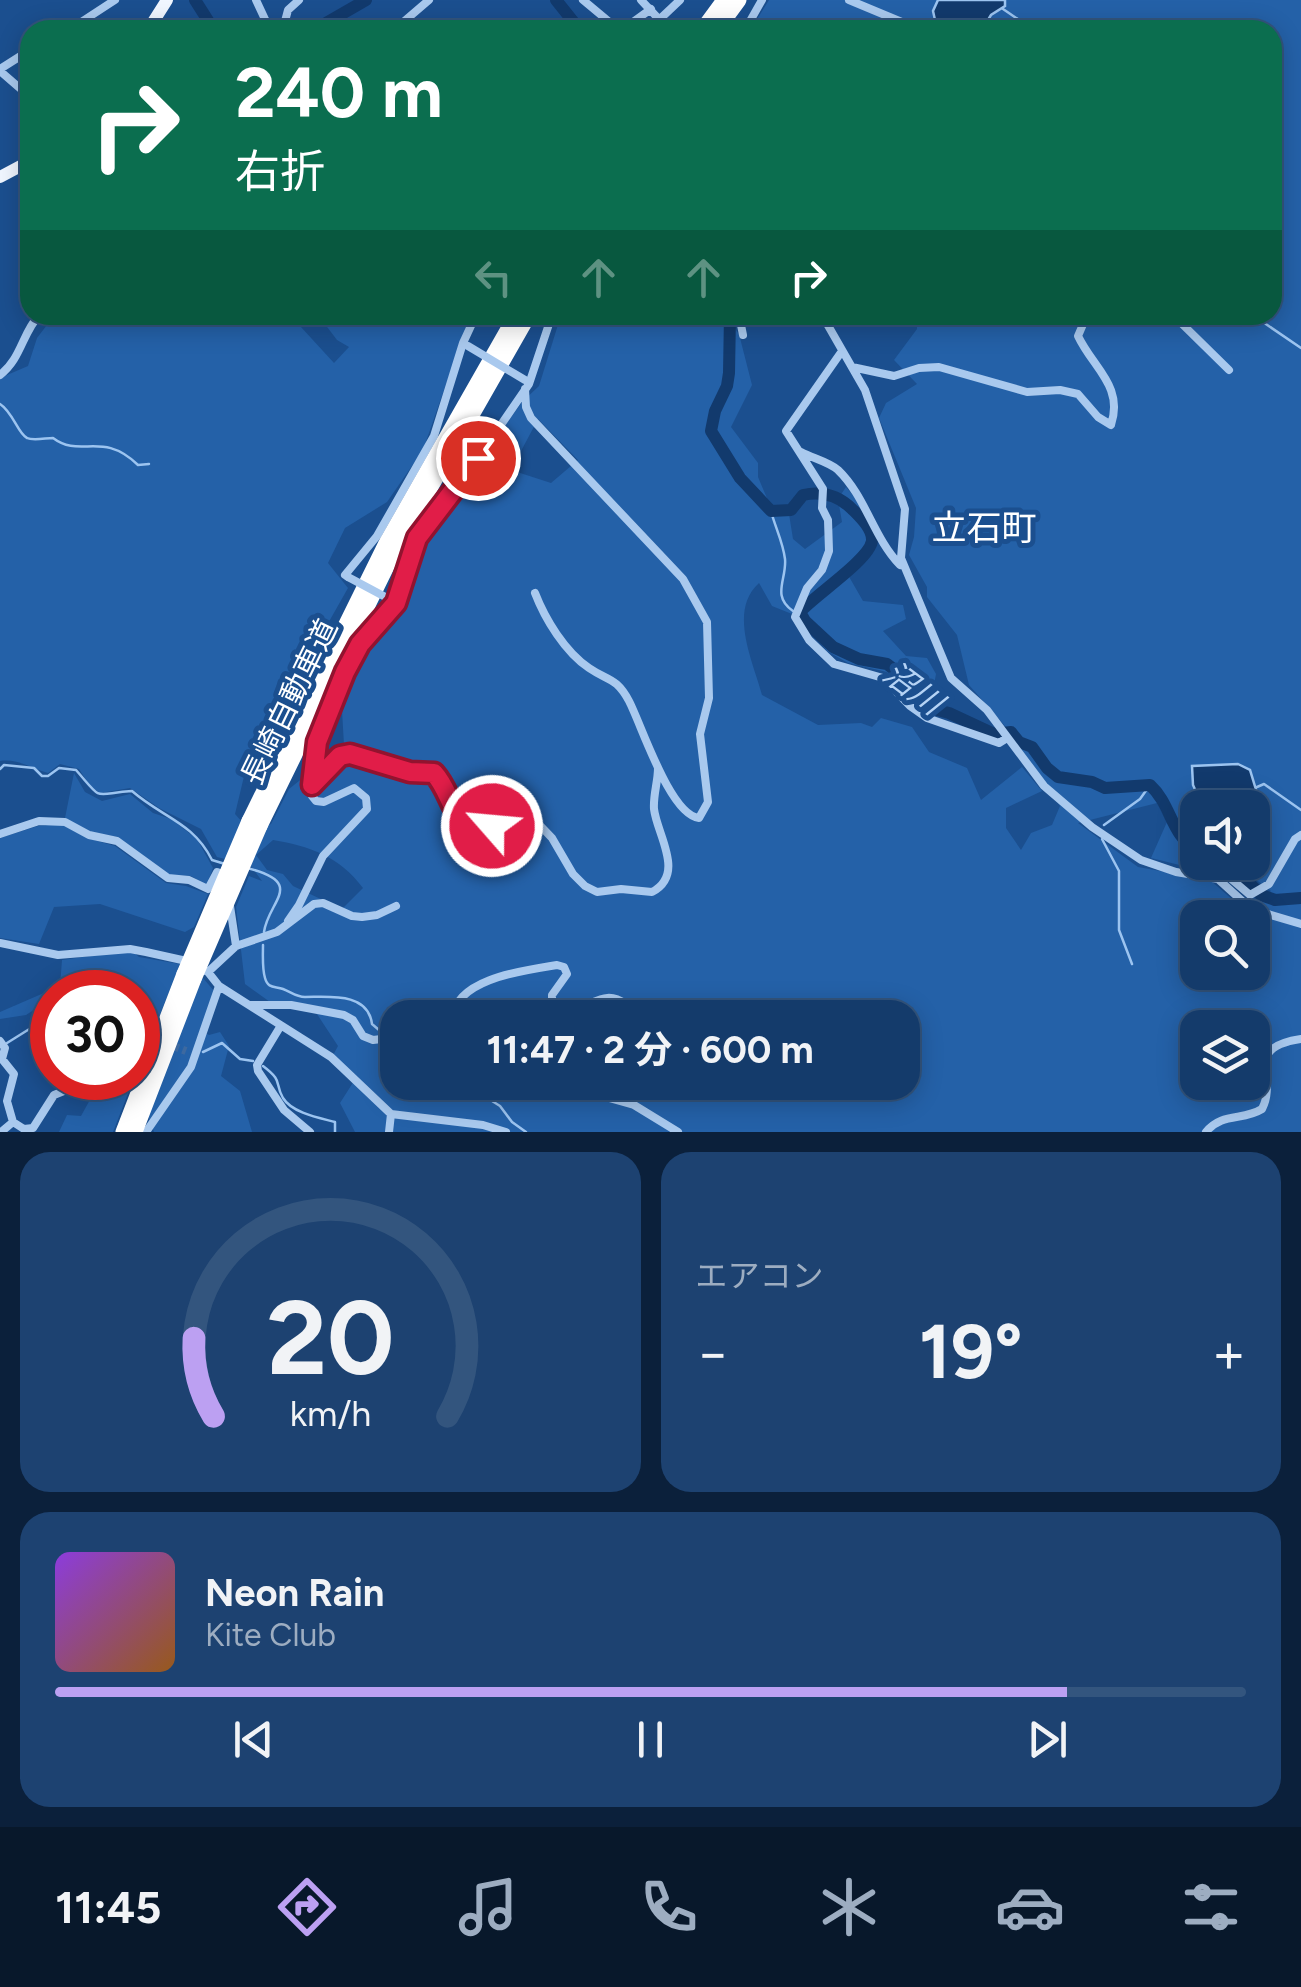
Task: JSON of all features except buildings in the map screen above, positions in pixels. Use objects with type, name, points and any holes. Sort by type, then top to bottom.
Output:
[{"type":"highway","name":"長崎自動車道","points":[[135,1132],[254,823],[385,545],[510,325]]},
{"type":"highway","name":"長崎自動車道","points":[[254,823],[395,550],[523,325]]},
{"type":"highway","name":"長崎自動車道","points":[[123,1132],[195,975]]},
{"type":"street","points":[[85,20],[114,0]]},
{"type":"street","points":[[285,20],[288,10],[299,0]]},
{"type":"street","points":[[406,20],[429,0]]},
{"type":"street","points":[[583,0],[608,20]]},
{"type":"street","points":[[641,0],[661,18],[680,0]]},
{"type":"street","points":[[849,0],[897,20]]},
{"type":"street","points":[[635,20],[651,9]]},
{"type":"street","points":[[0,70],[20,88]]},
{"type":"street","points":[[0,376],[13,364],[30,325]]},
{"type":"street","points":[[393,602],[346,575],[377,536],[434,436],[472,325]]},
{"type":"street","points":[[288,921],[300,906],[322,856],[367,809],[366,798],[358,790],[347,789],[324,802],[312,796],[314,753],[329,706],[360,644],[393,602],[417,538],[435,510],[459,486],[526,384],[548,325]]},
{"type":"street","points":[[741,325],[743,335]]},
{"type":"street","points":[[828,325],[865,390],[905,509],[899,550],[904,568],[951,678],[987,710],[1044,786],[1092,827],[1156,866],[1180,870]]},
{"type":"street","points":[[852,367],[894,376],[918,368],[939,367],[1027,392],[1060,390],[1078,394],[1111,426],[1114,391],[1078,336],[1083,325]]},
{"type":"street","points":[[1183,325],[1230,370]]},
{"type":"street","points":[[465,344],[526,384],[531,418],[683,578],[708,622],[709,698],[700,734],[708,802],[703,815],[696,818],[686,812],[658,768],[620,686],[590,669],[570,651],[535,593]]},
{"type":"street","points":[[842,351],[786,431],[823,493],[822,508],[828,520],[829,551],[795,617],[809,640],[834,664],[882,678],[927,718],[1000,743],[1007,738]]},
{"type":"street","points":[[800,451],[840,472],[860,497],[885,548],[904,568]]},
{"type":"street","points":[[312,785],[340,756],[350,754],[410,772],[434,773],[458,814],[476,828],[503,826],[531,816],[552,838],[585,886],[597,892],[652,892],[662,884],[669,861],[654,811],[658,768]]},
{"type":"street","points":[[0,834],[39,821],[64,822],[117,841],[168,878],[189,880],[208,889],[216,872],[241,881],[230,904],[236,946]]},
{"type":"street","points":[[1270,878],[1295,838],[1301,836]]},
{"type":"street","points":[[1221,880],[1251,910],[1301,924]]},
{"type":"street","points":[[1232,880],[1250,895],[1264,888],[1269,880]]},
{"type":"street","points":[[195,975],[236,946],[272,934],[314,904],[323,903],[362,917],[396,906]]},
{"type":"street","points":[[0,944],[58,955],[130,949],[182,960],[195,975],[331,1056],[391,1114],[483,1125],[506,1132]]},
{"type":"street","points":[[459,1000],[489,979],[557,964],[564,966],[568,974],[552,1000]]},
{"type":"street","points":[[146,1132],[196,1054],[219,986]]},
{"type":"street","points":[[251,1005],[292,1005],[344,1015],[354,1020],[363,1036],[380,1037]]},
{"type":"street","points":[[280,1027],[257,1065],[258,1071],[284,1110],[310,1132]]},
{"type":"street","points":[[1206,1132],[1220,1119],[1249,1116],[1262,1109],[1267,1097],[1267,1055],[1280,1043],[1301,1039]]},
{"type":"street","points":[[0,1041],[4,1048],[2,1059],[14,1074],[8,1101],[12,1122]]},
{"type":"street","points":[[186,1051],[196,1054]]},
{"type":"street","points":[[12,1122],[32,1128],[51,1100]]},
{"type":"street","points":[[616,1100],[634,1105],[678,1132]]},
{"type":"street","points":[[388,1132],[391,1114]]},
{"type":"street","points":[[1,1132],[12,1122]]},
{"type":"shaded area","points":[[769,0],[938,0],[933,11],[938,20],[756,20]]},
{"type":"shaded area","points":[[938,0],[1005,0],[1005,6],[988,20],[935,20],[933,11]]},
{"type":"shaded area","points":[[1005,0],[1301,0],[1301,1132],[355,1132],[340,1103],[354,1081],[331,1059],[338,1046],[313,1008],[270,1002],[245,984],[236,907],[249,876],[262,881],[250,865],[217,857],[201,829],[130,788],[100,793],[79,769],[60,764],[48,773],[19,762],[0,761],[0,378],[28,366],[37,338],[47,325],[299,325],[334,363],[349,347],[337,340],[326,325],[470,325],[423,450],[387,502],[345,528],[328,563],[348,588],[246,768],[235,814],[251,832],[271,824],[289,789],[344,745],[341,693],[368,647],[406,599],[418,548],[522,402],[539,386],[558,325],[732,325],[739,334],[752,385],[731,427],[758,463],[758,477],[769,503],[789,514],[793,539],[805,549],[842,522],[838,499],[846,487],[865,510],[876,534],[844,568],[863,601],[903,605],[906,619],[883,631],[906,656],[927,658],[936,674],[929,712],[903,694],[887,672],[848,663],[827,651],[797,616],[772,606],[759,583],[750,594],[744,622],[762,695],[818,725],[861,723],[872,727],[881,718],[912,727],[929,752],[967,768],[981,800],[1022,767],[1042,791],[1006,808],[1006,828],[1021,850],[1031,833],[1052,825],[1060,806],[1005,726],[969,685],[957,635],[927,597],[927,587],[909,555],[916,508],[879,418],[886,403],[917,384],[894,360],[917,325],[1282,325],[1282,20],[988,20],[1004,8]],"holes":[[[538,419],[578,460],[551,483],[511,470]],[[273,840],[312,850],[334,861],[363,888],[342,909],[293,886],[283,874],[267,870],[256,855]]]},
{"type":"shaded area","points":[[1238,764],[1250,770],[1256,790],[1195,790],[1192,766]]},
{"type":"shaded area","points":[[74,773],[85,792],[102,801],[130,794],[197,839],[213,868],[207,885],[191,876],[169,875],[118,837],[86,831],[65,818]]},
{"type":"shaded area","points":[[62,824],[87,838],[115,846],[166,883],[208,894],[194,927],[185,932],[100,904],[54,907],[39,944],[0,938],[0,838],[38,826]]},
{"type":"shaded area","points":[[131,950],[139,957],[180,964],[160,1014],[160,970],[61,970],[62,960]]},
{"type":"shaded area","points":[[202,977],[215,992],[201,1031],[209,1035],[220,1032],[229,1046],[221,1076],[240,1091],[252,1132],[154,1132],[148,1116],[154,1100],[160,1100],[160,1085]]},
{"type":"shaded area","points":[[30,999],[30,1012],[26,1015],[0,1019],[0,1012]]},
{"type":"shaded area","points":[[90,1100],[125,1100],[113,1132],[59,1132],[67,1115],[81,1116]]},
{"type":"waterway","name":"沼川","points":[[195,0],[208,20]]},
{"type":"waterway","name":"沼川","points":[[331,20],[366,0]]},
{"type":"waterway","name":"沼川","points":[[556,0],[572,20]]},
{"type":"waterway","points":[[1003,9],[1019,20]]},
{"type":"waterway","name":"沼川","points":[[730,325],[727,386],[711,431],[740,478],[771,511],[791,510],[803,495],[835,497],[859,516],[872,537],[862,558],[800,612],[805,621],[833,647],[859,659],[887,664],[926,707],[994,734],[1011,732],[1019,742],[1032,747],[1058,777],[1105,788],[1150,785],[1180,834]]},
{"type":"waterway","points":[[1267,325],[1301,348]]},
{"type":"waterway","points":[[0,404],[27,438],[53,438],[73,446],[113,449],[138,465],[149,464]]},
{"type":"waterway","points":[[771,511],[785,559],[781,593],[793,611]]},
{"type":"waterway","points":[[0,769],[4,765],[34,768],[42,776],[59,768],[76,770],[99,794],[132,791],[187,829],[212,860],[225,864]]},
{"type":"waterway","points":[[1257,787],[1264,784],[1301,810]]},
{"type":"waterway","points":[[1104,825],[1140,799],[1150,785]]},
{"type":"waterway","points":[[1102,839],[1119,871],[1119,930],[1132,964]]},
{"type":"waterway","points":[[247,868],[276,880],[280,887],[264,932]]},
{"type":"waterway","name":"沼川","points":[[1246,880],[1261,895],[1275,900],[1301,898]]},
{"type":"waterway","points":[[263,945],[264,974],[270,986],[302,997],[355,1001],[380,1031]]},
{"type":"waterway","points":[[7,1043],[30,1029]]},
{"type":"waterway","points":[[203,1052],[222,1043],[240,1059],[253,1061]]},
{"type":"waterway","points":[[263,1066],[276,1079],[287,1103],[335,1122],[335,1132]]},
{"type":"waterway","points":[[490,1100],[526,1132]]},
{"type":"tunnel","points":[[160,1041],[186,1051]]},
{"type":"district","name":"立石町","points":[[984,528]]},
{"type":"route","points":[[478,458],[417,538],[396,603],[360,644],[329,706],[311,772],[312,785],[332,762],[350,754],[401,770],[434,773],[466,822],[476,828],[492,826]]}]
